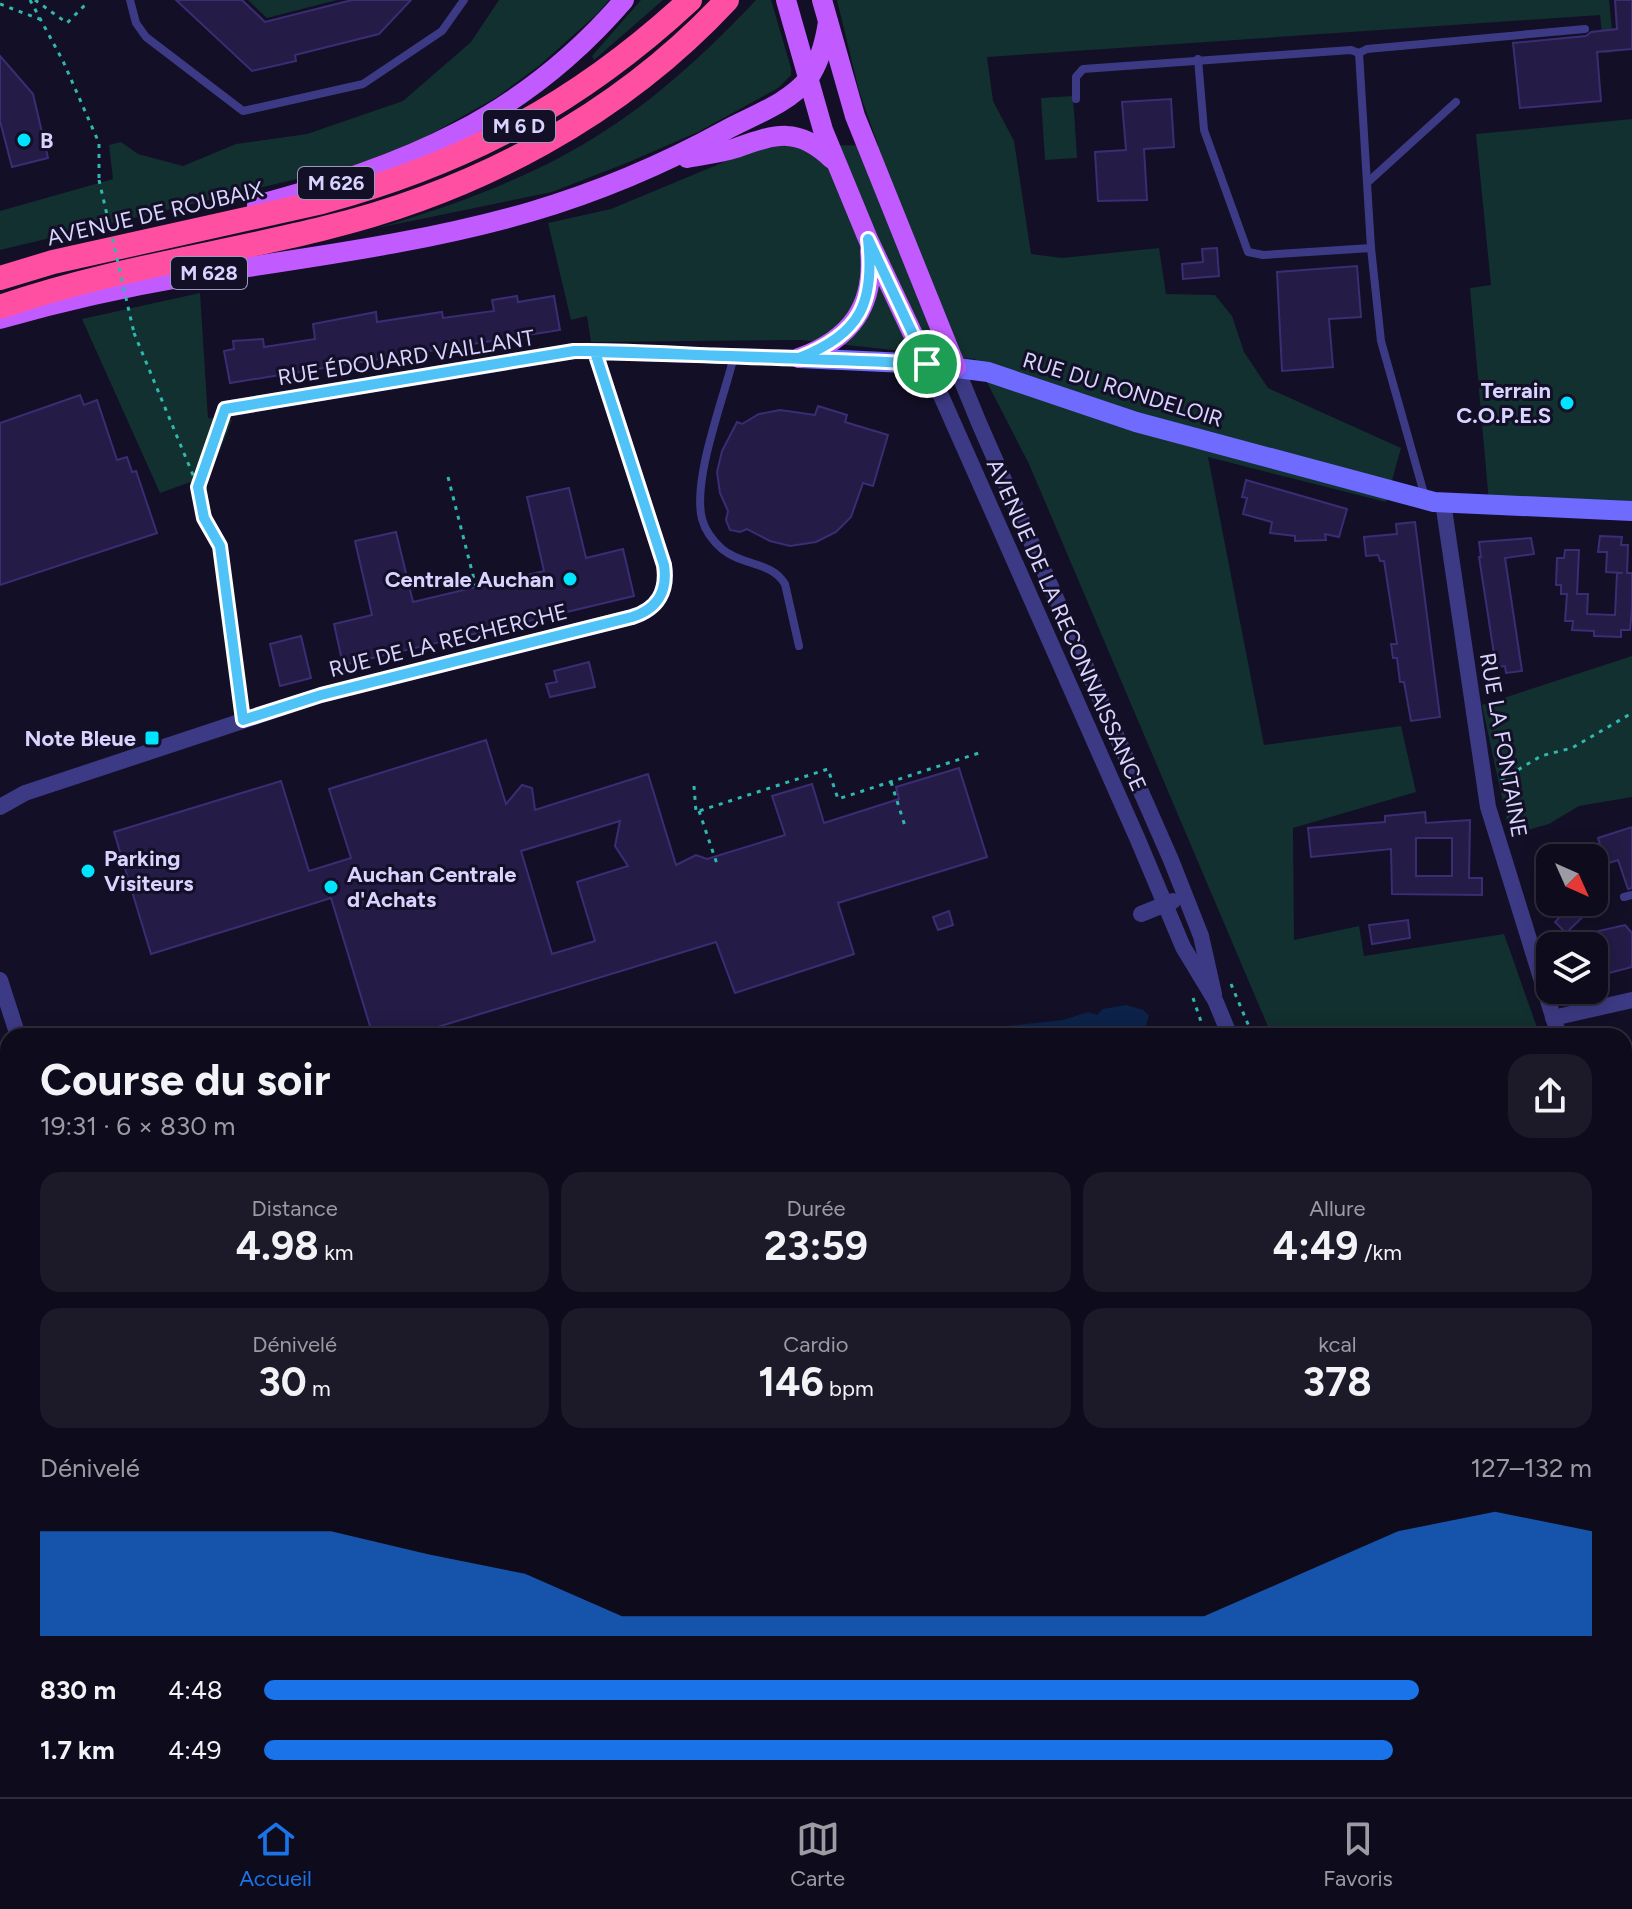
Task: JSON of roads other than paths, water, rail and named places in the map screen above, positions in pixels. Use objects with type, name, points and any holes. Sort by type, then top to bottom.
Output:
[{"type":"highway","name":"AVENUE DE ROUBAIX","points":[[1,277],[53,262],[322,202],[439,164],[513,129],[608,70],[690,0]]},
{"type":"highway","name":"M 6 D","points":[[0,307],[90,280],[326,228],[454,188],[580,122],[657,65],[726,2]]},
{"type":"main road","name":"M 626","points":[[1,277],[66,254],[242,210],[348,179],[434,146],[475,125],[540,80],[577,49],[624,0]]},
{"type":"main road","points":[[786,0],[823,130],[868,239],[927,364]]},
{"type":"main road","points":[[822,0],[867,149],[956,367]]},
{"type":"main road","name":"M 628","points":[[0,319],[92,295],[472,227],[562,202],[656,165],[786,98],[807,79],[825,41],[828,22]]},
{"type":"main road","points":[[656,165],[733,149],[769,136],[784,135],[811,143],[837,164]]},
{"type":"main road","points":[[799,358],[834,340],[858,317],[870,286],[872,271],[868,239]]},
{"type":"street","name":"RUE DU RONDELOIR","points":[[595,352],[799,358],[956,367],[988,372],[1136,422],[1435,501],[1632,511]]},
{"type":"street","name":"RUE ÉDOUARD VAILLANT","points":[[229,408],[556,354],[595,352]]},
{"type":"street","name":"RUE DE LA RECHERCHE","points":[[0,807],[25,793],[321,695],[632,617],[654,606],[664,585],[664,565],[595,352]]},
{"type":"street","name":"AVENUE DE LA RECONNAISSANCE","points":[[927,364],[1190,962],[1215,1000],[1227,1028]]},
{"type":"street","name":"AVENUE DE LA RECONNAISSANCE","points":[[956,367],[1185,896],[1207,953],[1215,1000]]},
{"type":"street","name":"RUE LA FONTAINE","points":[[1435,501],[1494,833],[1556,1028]]},
{"type":"street","points":[[1141,914],[1185,896]]},
{"type":"street","points":[[0,980],[15,1028]]},
{"type":"street","points":[[1553,1018],[1632,1000]]},
{"type":"lane","points":[[130,0],[136,23],[146,37],[243,111],[363,84],[442,31],[464,0]]},
{"type":"lane","points":[[1076,99],[1076,77],[1083,69],[1351,50],[1359,53],[1367,49],[1585,29]]},
{"type":"lane","points":[[1359,53],[1371,248],[1381,341],[1435,501]]},
{"type":"lane","points":[[1198,59],[1204,130],[1248,252],[1263,255],[1371,248]]},
{"type":"lane","points":[[1368,182],[1456,102]]},
{"type":"lane","points":[[734,356],[707,459],[700,496],[702,520],[713,540],[725,552],[774,570],[780,576],[785,584],[799,646]]},
{"type":"water","points":[[1126,1005],[1149,1015],[1145,1028],[995,1028],[1063,1020],[1088,1012],[1097,1015],[1103,1009]]},
{"type":"place","name":"B","points":[[24,140]]},
{"type":"place","name":"Terrain C.O.P.E.S","points":[[1567,403]]},
{"type":"place","name":"Centrale Auchan","points":[[570,579]]},
{"type":"place","name":"Note Bleue","points":[[152,738]]},
{"type":"place","name":"Parking Visiteurs","points":[[88,871]]},
{"type":"place","name":"Auchan Centrale d'Achats","points":[[331,887]]}]
